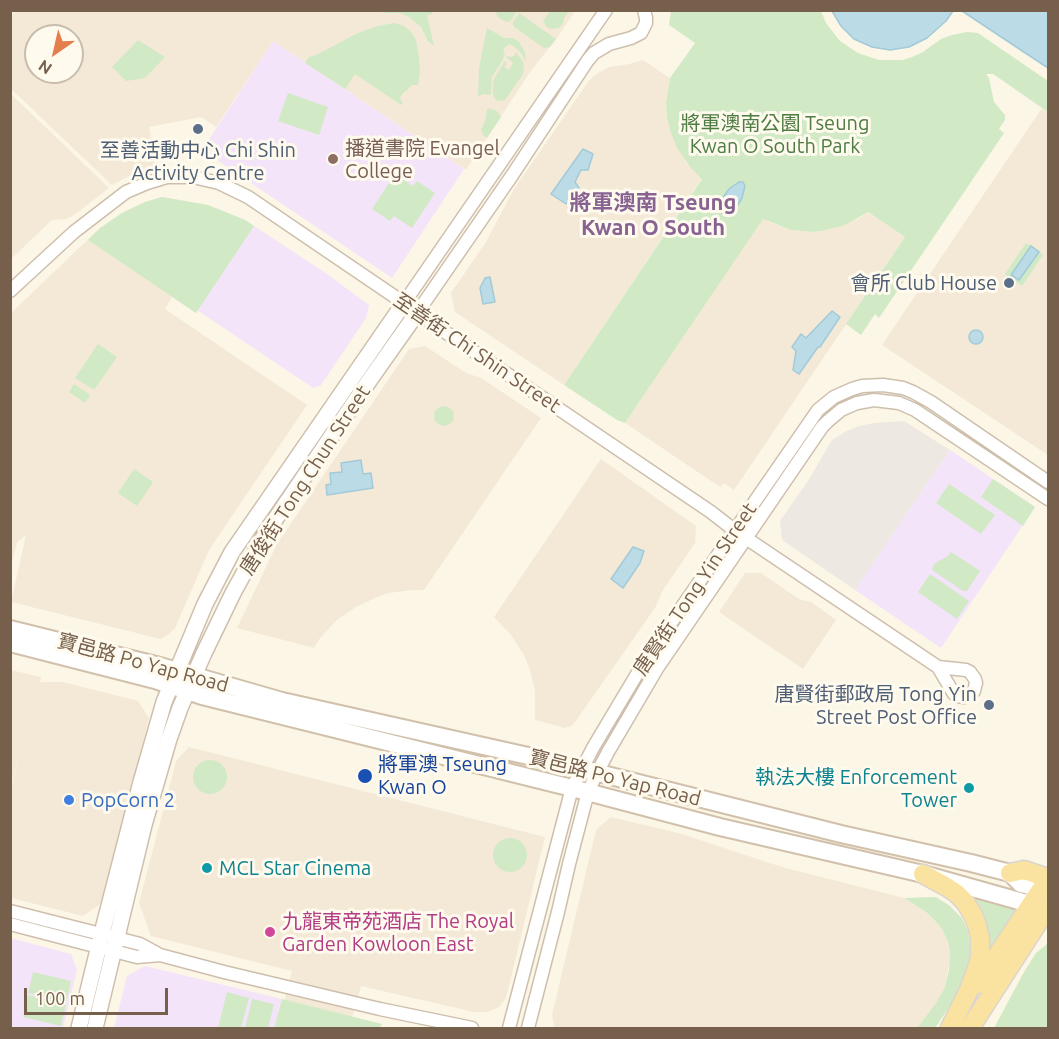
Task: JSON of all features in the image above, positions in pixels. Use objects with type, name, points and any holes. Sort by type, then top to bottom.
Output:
[{"type":"main road","name":"寶邑路 Po Yap Road","points":[[10,629],[173,678],[187,692],[720,827],[923,874],[1044,907]]},
{"type":"main road","name":"寶邑路 Po Yap Road","points":[[10,643],[156,680],[195,675],[278,700],[589,771],[819,829],[971,862],[1010,873]]},
{"type":"main road","points":[[969,1029],[1044,907],[1047,884],[1024,870],[1010,873]]},
{"type":"main road","points":[[923,874],[956,893],[972,913],[980,938],[980,958],[977,968],[950,1029]]},
{"type":"main road","points":[[950,1029],[1044,907]]},
{"type":"street","name":"唐俊街 Tong Chun Street","points":[[95,1029],[107,942],[141,782],[164,702],[205,603],[232,552],[606,10]]},
{"type":"street","name":"唐俊街 Tong Chun Street","points":[[79,1029],[169,739],[204,653],[266,533],[513,174],[588,60],[594,53],[609,44],[641,33],[646,23],[644,10]]},
{"type":"street","name":"至善街 Chi Shin Street","points":[[10,291],[74,232],[126,192],[167,177],[193,177],[219,183],[248,197],[938,667]]},
{"type":"street","name":"唐賢街 Tong Yin Street","points":[[528,1029],[582,818],[588,792],[589,771],[646,659],[818,410],[843,392],[862,386],[893,386],[913,392],[1048,482]]},
{"type":"street","name":"唐賢街 Tong Yin Street","points":[[509,1029],[572,788],[608,752],[658,667],[828,420],[849,406],[874,400],[891,401],[915,410],[1048,499]]},
{"type":"street","points":[[232,552],[238,555],[243,564],[244,574]]},
{"type":"street","points":[[10,911],[107,942],[137,957],[160,955],[348,1002],[472,1029]]},
{"type":"street","points":[[10,924],[107,942]]},
{"type":"shaded area","points":[[19,10],[575,11],[530,72],[466,170],[273,41],[216,127],[201,117],[149,127],[155,165],[112,185],[11,89],[10,15]]},
{"type":"shaded area","name":"播道書院 Evangel College","points":[[273,41],[464,169],[392,278],[202,150]]},
{"type":"shaded area","points":[[643,60],[670,78],[666,102],[671,133],[686,162],[702,178],[564,385],[455,312],[451,293],[486,242],[514,189],[588,82],[609,67]]},
{"type":"shaded area","points":[[11,94],[109,188],[73,216],[52,220],[11,259]]},
{"type":"shaded area","points":[[1042,108],[1048,112],[1048,455],[882,345]]},
{"type":"shaded area","points":[[162,197],[208,205],[254,226],[196,313],[172,297],[165,309],[307,405],[209,550],[175,628],[161,639],[11,602],[26,535],[17,542],[11,567],[11,313],[100,228],[122,213]]},
{"type":"shaded area","points":[[868,212],[905,237],[734,490],[724,483],[720,487],[625,423],[763,218],[791,230],[812,232],[842,226]]},
{"type":"shaded area","points":[[254,226],[369,305],[366,318],[321,385],[313,388],[197,310]]},
{"type":"shaded area","points":[[425,346],[466,373],[481,378],[541,418],[424,590],[389,593],[356,607],[337,620],[314,648],[237,628],[277,544],[409,349]]},
{"type":"shaded area","points":[[904,421],[950,450],[855,590],[782,540],[780,521],[808,481],[832,440],[859,426]]},
{"type":"shaded area","points":[[950,450],[1035,507],[941,648],[855,590]]},
{"type":"shaded area","points":[[601,459],[696,526],[695,543],[663,590],[655,608],[575,722],[565,728],[535,720],[535,691],[529,667],[511,635],[494,617]]},
{"type":"shaded area","points":[[745,573],[761,573],[799,599],[811,602],[836,620],[803,669],[719,612]]},
{"type":"shaded area","name":"PopCorn 2","points":[[11,670],[41,677],[40,682],[63,682],[138,701],[149,718],[102,903],[83,916],[11,898],[11,788],[20,754],[11,785]]},
{"type":"shaded area","points":[[189,747],[545,837],[506,998],[499,1007],[487,1012],[474,1012],[361,986],[350,1025],[282,1010],[292,971],[151,936],[139,903],[176,761]]},
{"type":"shaded area","points":[[611,817],[682,834],[782,867],[904,898],[926,912],[942,929],[948,942],[950,960],[944,989],[917,1028],[556,1028],[552,1015],[596,830]]},
{"type":"shaded area","points":[[10,938],[71,954],[77,970],[63,1028],[11,1028]]},
{"type":"shaded area","points":[[145,966],[282,999],[274,1028],[114,1028],[127,976]]},
{"type":"green space","points":[[381,11],[432,11],[432,14],[427,15],[434,46],[428,41],[421,27],[409,17],[400,13]]},
{"type":"green space","points":[[496,11],[517,11],[509,22],[498,17],[496,13]]},
{"type":"green space","points":[[550,11],[569,11],[559,28],[550,29],[543,21]]},
{"type":"green space","name":"將軍澳南公園 Tseung Kwan O South Park","points":[[671,11],[821,11],[826,23],[840,41],[858,53],[879,60],[902,60],[923,52],[941,39],[952,35],[967,32],[978,33],[1048,81],[1048,112],[993,74],[986,74],[994,102],[1005,115],[1005,120],[999,129],[1004,133],[879,318],[875,314],[861,335],[846,324],[905,237],[868,212],[842,226],[812,232],[791,230],[763,219],[625,423],[564,385],[702,179],[677,148],[667,118],[666,102],[670,78],[695,43],[669,25]]},
{"type":"green space","points":[[519,13],[556,39],[550,47],[544,48],[513,26]]},
{"type":"green space","points":[[394,23],[404,26],[412,33],[416,40],[419,57],[418,85],[412,85],[405,91],[400,97],[403,102],[401,105],[355,74],[345,89],[305,63],[309,57],[358,33]]},
{"type":"green space","points":[[487,28],[504,38],[513,38],[518,41],[525,52],[526,62],[517,49],[510,44],[506,46],[503,50],[505,54],[502,61],[492,77],[491,95],[478,96],[479,68]]},
{"type":"green space","points":[[138,40],[165,57],[145,78],[126,81],[112,67]]},
{"type":"green space","points":[[516,52],[524,63],[523,74],[505,100],[497,101],[493,93],[493,82],[505,61],[507,63],[504,67],[509,70],[513,63],[506,57],[514,56]]},
{"type":"green space","points":[[288,93],[328,107],[319,135],[278,121]]},
{"type":"green space","points":[[489,108],[497,111],[501,117],[487,138],[481,130]]},
{"type":"green space","points":[[395,174],[413,186],[417,181],[435,193],[412,228],[394,216],[390,221],[372,209]]},
{"type":"green space","points":[[162,197],[208,205],[254,226],[196,313],[88,240],[100,228],[122,213]]},
{"type":"green space","points":[[1026,243],[1043,255],[1022,286],[1005,274]]},
{"type":"green space","points":[[98,344],[117,357],[94,390],[75,378]]},
{"type":"green space","points":[[74,384],[90,395],[85,403],[69,392]]},
{"type":"green space","points":[[444,406],[451,409],[454,416],[451,423],[444,426],[437,423],[434,416],[437,409]]},
{"type":"green space","points":[[134,469],[153,482],[137,506],[118,493]]},
{"type":"green space","points":[[993,479],[1035,507],[1023,526],[981,497]]},
{"type":"green space","points":[[949,484],[995,515],[981,534],[936,503]]},
{"type":"green space","points":[[951,552],[980,571],[967,591],[963,591],[932,570],[934,564]]},
{"type":"green space","points":[[930,574],[969,601],[957,619],[918,592]]},
{"type":"green space","points":[[210,760],[222,765],[227,777],[222,789],[210,794],[198,789],[193,777],[198,765]]},
{"type":"green space","points":[[510,838],[522,843],[527,855],[522,867],[510,872],[498,867],[493,855],[498,843]]},
{"type":"green space","points":[[962,891],[1013,907],[1015,910],[987,954]]},
{"type":"green space","points":[[936,897],[962,918],[971,946],[970,960],[960,991],[935,1028],[917,1028],[944,989],[949,970],[950,952],[942,929],[926,912],[904,898]]},
{"type":"green space","points":[[1048,943],[1048,1028],[994,1028],[1036,953]]},
{"type":"green space","points":[[33,972],[71,981],[66,1003],[28,993]]},
{"type":"green space","points":[[227,992],[249,998],[241,1028],[218,1028]]},
{"type":"green space","points":[[28,995],[66,1004],[61,1026],[23,1017]]},
{"type":"green space","points":[[252,999],[274,1004],[268,1028],[245,1028]]},
{"type":"green space","points":[[282,999],[382,1024],[380,1028],[274,1028]]},
{"type":"water","points":[[832,11],[953,11],[946,21],[927,38],[909,47],[890,50],[872,47],[854,39],[841,26]]},
{"type":"water","points":[[962,11],[1048,11],[1048,68]]},
{"type":"water","points":[[583,149],[593,154],[588,170],[581,170],[575,182],[579,188],[566,204],[551,194]]},
{"type":"water","points":[[743,182],[745,186],[742,198],[736,208],[722,214],[720,210],[722,199],[729,189]]},
{"type":"water","points":[[1031,246],[1039,252],[1019,280],[1011,275]]},
{"type":"water","points":[[490,277],[495,302],[483,304],[480,288],[485,278]]},
{"type":"water","points":[[832,311],[840,317],[799,374],[793,370],[796,351],[792,347],[801,334],[806,338]]},
{"type":"water","points":[[976,330],[981,332],[983,337],[981,342],[976,344],[971,342],[969,337],[971,332]]},
{"type":"water","points":[[361,460],[363,474],[371,473],[373,488],[327,495],[326,485],[331,484],[330,473],[342,472],[341,463]]},
{"type":"water","points":[[633,547],[644,551],[640,563],[623,588],[611,579]]},
{"type":"place","name":"至善活動中心 Chi Shin Activity Centre","points":[[198,129]]},
{"type":"place","name":"播道書院 Evangel College","points":[[333,159]]},
{"type":"place","name":"會所 Club House","points":[[1009,283]]},
{"type":"place","name":"唐賢街郵政局 Tong Yin Street Post Office","points":[[989,705]]},
{"type":"place","name":"將軍澳 Tseung Kwan O","points":[[365,776]]},
{"type":"place","name":"執法大樓 Enforcement Tower","points":[[969,788]]},
{"type":"place","name":"PopCorn 2","points":[[69,800]]},
{"type":"place","name":"MCL Star Cinema","points":[[207,868]]},
{"type":"place","name":"九龍東帝苑酒店 The Royal Garden Kowloon East","points":[[270,932]]},
{"type":"district","name":"將軍澳南 Tseung Kwan O South","points":[[653,216]]}]
